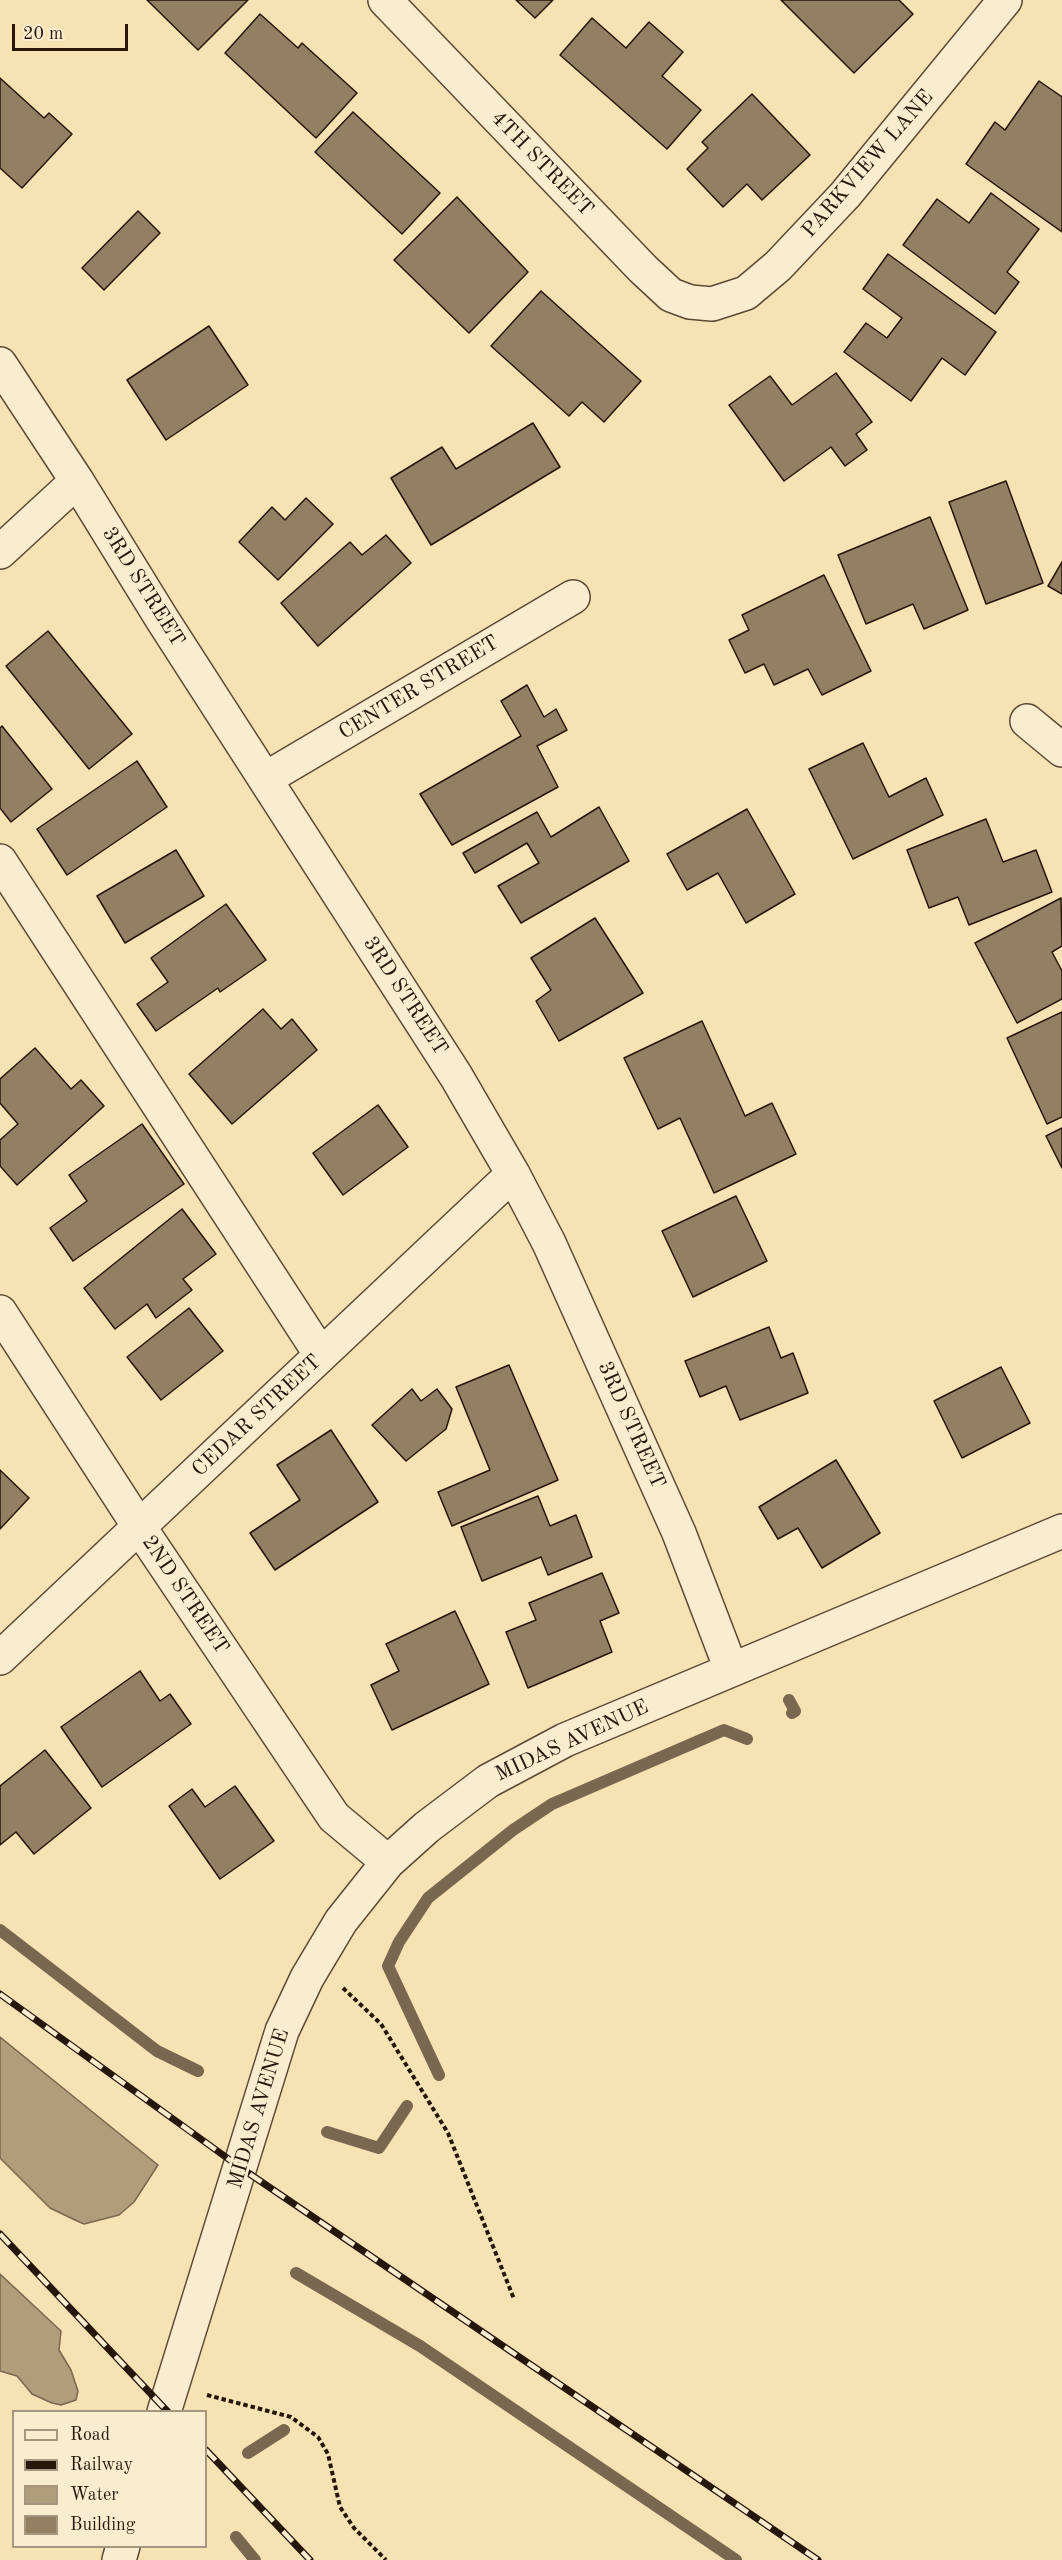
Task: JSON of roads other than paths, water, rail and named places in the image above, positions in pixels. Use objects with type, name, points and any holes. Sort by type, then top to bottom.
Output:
[{"type":"street","name":"4TH STREET","points":[[385,0],[671,296],[690,302],[712,304]]},
{"type":"street","name":"PARKVIEW LANE","points":[[712,304],[730,300],[746,292],[778,266],[845,195],[1005,0]]},
{"type":"street","name":"3RD STREET","points":[[0,364],[456,1076],[513,1174],[549,1243],[679,1533],[731,1669]]},
{"type":"street","points":[[0,552],[77,481]]},
{"type":"street","name":"CENTER STREET","points":[[265,779],[573,597]]},
{"type":"street","points":[[1026,721],[1062,750]]},
{"type":"street","points":[[0,861],[321,1355]]},
{"type":"street","name":"CEDAR STREET","points":[[0,1658],[513,1174]]},
{"type":"street","name":"2ND STREET","points":[[0,1312],[140,1528],[334,1817],[388,1862]]},
{"type":"street","name":"MIDAS AVENUE","points":[[168,2400],[282,2031],[316,1964],[341,1922],[388,1862],[427,1827],[488,1781],[565,1740],[1062,1531]]},
{"type":"water","points":[[0,2037],[158,2165],[134,2202],[119,2215],[84,2224],[75,2220],[50,2208],[0,2158]]},
{"type":"water","points":[[0,2274],[61,2331],[59,2350],[71,2370],[78,2391],[76,2400],[61,2405],[52,2403],[32,2394],[17,2376],[0,2371]]},
{"type":"waterway","points":[[789,1700],[795,1711],[792,1713]]},
{"type":"waterway","points":[[439,2075],[388,1966],[399,1942],[428,1898],[513,1830],[552,1804],[724,1730],[747,1739]]},
{"type":"waterway","points":[[0,1930],[157,2051],[198,2071]]},
{"type":"waterway","points":[[327,2132],[379,2148],[407,2106]]},
{"type":"waterway","points":[[296,2273],[420,2346],[736,2560]]},
{"type":"waterway","points":[[248,2453],[284,2430]]},
{"type":"waterway","points":[[236,2537],[255,2560]]},
{"type":"railway","points":[[0,1994],[241,2168],[818,2560]]},
{"type":"railway","points":[[0,2234],[166,2410]]},
{"type":"railway","points":[[207,2451],[310,2560]]}]
